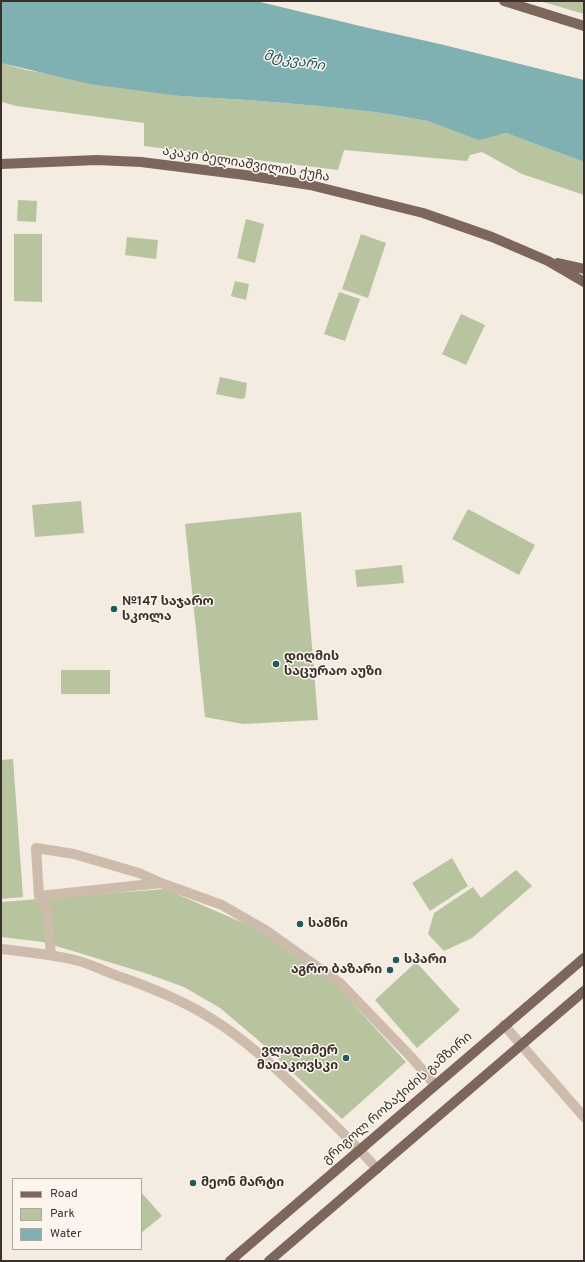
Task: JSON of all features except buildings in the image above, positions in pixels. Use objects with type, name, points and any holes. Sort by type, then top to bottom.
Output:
[{"type":"main road","points":[[504,1],[584,26]]},
{"type":"main road","name":"აკაკი ბელიაშვილის ქუჩა","points":[[1,164],[97,160],[141,162],[310,185],[423,213],[492,237],[548,261],[584,282]]},
{"type":"main road","name":"აკაკი ბელიაშვილის ქუჩა","points":[[548,261],[584,269]]},
{"type":"main road","name":"გრიგოლ რობაქიძის გამზირი","points":[[230,1261],[584,958]]},
{"type":"main road","points":[[270,1261],[584,991]]},
{"type":"street","points":[[51,955],[47,912],[39,896],[36,848],[74,854],[140,873],[161,883],[222,905],[267,931],[340,983],[413,1059],[435,1085]]},
{"type":"street","points":[[39,896],[161,883]]},
{"type":"street","points":[[1,949],[51,955],[78,961],[178,999],[210,1017],[259,1054],[286,1078],[360,1150],[377,1169]]},
{"type":"street","points":[[504,1025],[584,1117]]},
{"type":"green space","points":[[540,1],[584,1],[584,14]]},
{"type":"green space","points":[[1,63],[26,70],[180,96],[248,100],[375,112],[428,121],[479,139],[506,133],[584,162],[584,195],[522,174],[482,152],[470,155],[467,161],[344,150],[338,170],[144,146],[144,123],[16,106],[2,102]]},
{"type":"green space","points":[[18,200],[37,201],[36,222],[17,221]]},
{"type":"green space","points":[[246,219],[264,224],[255,263],[237,258]]},
{"type":"green space","points":[[14,234],[42,234],[42,302],[14,301]]},
{"type":"green space","points":[[361,234],[386,243],[368,298],[342,289]]},
{"type":"green space","points":[[127,237],[158,240],[156,259],[125,255]]},
{"type":"green space","points":[[235,281],[249,284],[246,300],[231,296]]},
{"type":"green space","points":[[339,292],[360,299],[345,341],[324,334]]},
{"type":"green space","points":[[461,314],[485,325],[466,365],[442,354]]},
{"type":"green space","points":[[220,377],[247,383],[245,398],[241,399],[216,394]]},
{"type":"green space","points":[[81,501],[84,533],[35,537],[32,505]]},
{"type":"green space","points":[[468,509],[535,545],[519,575],[452,539]]},
{"type":"green space","points":[[301,512],[318,720],[243,724],[205,717],[185,524]]},
{"type":"green space","points":[[402,565],[404,583],[357,587],[355,570]]},
{"type":"green space","points":[[61,670],[110,670],[110,694],[61,694]]},
{"type":"green space","points":[[13,759],[23,897],[1,899],[1,760]]},
{"type":"green space","points":[[452,858],[468,886],[430,911],[412,883]]},
{"type":"green space","points":[[516,870],[532,886],[472,938],[444,951],[428,934],[434,913],[473,887],[481,898]]},
{"type":"green space","points":[[165,889],[264,932],[336,985],[406,1062],[342,1119],[258,1040],[220,1008],[184,987],[148,974],[43,942],[1,937],[1,902]]},
{"type":"green space","points":[[416,962],[460,1010],[417,1048],[375,1000]]},
{"type":"green space","points":[[142,1193],[162,1216],[142,1232]]},
{"type":"water","name":"მტკვარი","points":[[1,1],[256,1],[444,45],[584,80],[584,162],[506,133],[479,140],[428,121],[375,112],[248,100],[180,96],[90,84],[1,63]]},
{"type":"place","name":"№147 საჯარო სკოლა","points":[[114,609]]},
{"type":"place","name":"დიღმის საცურაო აუზი","points":[[276,664]]},
{"type":"place","name":"სამნი","points":[[300,924]]},
{"type":"place","name":"სპარი","points":[[396,960]]},
{"type":"place","name":"აგრო ბაზარი","points":[[390,970]]},
{"type":"place","name":"ვლადიმერ მაიაკოვსკი","points":[[346,1058]]},
{"type":"place","name":"მეონ მარტი","points":[[193,1183]]}]
